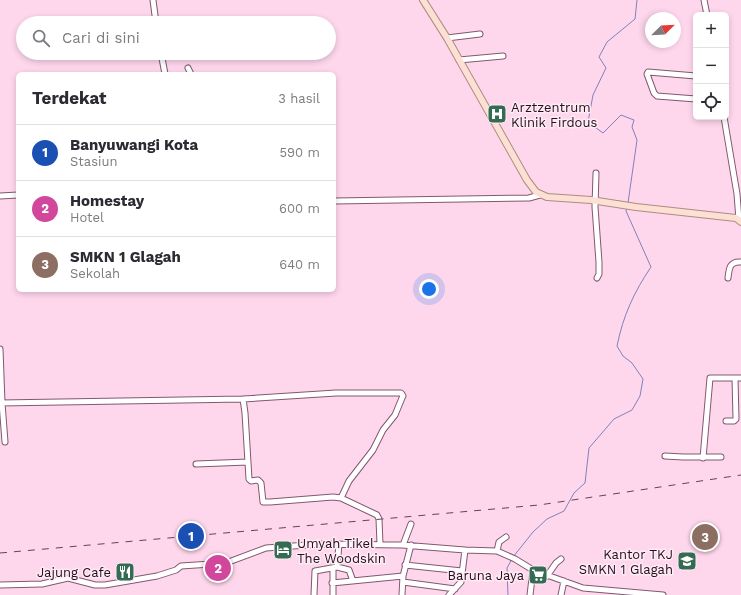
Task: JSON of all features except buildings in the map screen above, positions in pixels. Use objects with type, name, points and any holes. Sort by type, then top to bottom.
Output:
[{"type":"main road","points":[[423,0],[447,38],[526,180],[540,195],[551,198],[595,201],[736,218],[740,221]]},
{"type":"street","points":[[152,0],[155,16]]},
{"type":"street","points":[[704,0],[706,12]]},
{"type":"street","points":[[447,38],[480,34]]},
{"type":"street","points":[[459,60],[503,56]]},
{"type":"street","points":[[162,60],[165,72]]},
{"type":"street","points":[[188,68],[190,72]]},
{"type":"street","points":[[693,76],[648,72],[647,74],[654,93],[657,96],[693,99]]},
{"type":"street","points":[[725,120],[740,221]]},
{"type":"street","points":[[596,173],[595,223],[599,274],[597,278]]},
{"type":"street","points":[[0,196],[16,195]]},
{"type":"street","points":[[336,201],[529,198],[540,195]]},
{"type":"street","points":[[728,278],[730,266],[734,262],[739,262]]},
{"type":"street","points":[[0,349],[1,403],[5,442]]},
{"type":"street","points":[[703,458],[710,378],[737,378],[736,419],[734,421],[726,421]]},
{"type":"street","points":[[1,403],[243,400],[336,393],[401,392],[403,396],[395,415],[383,430],[373,450],[349,481],[341,498]]},
{"type":"street","points":[[243,400],[249,479],[251,481],[260,482],[262,500],[264,502],[333,497],[341,498],[377,515],[379,519],[380,544]]},
{"type":"street","points":[[665,456],[721,458]]},
{"type":"street","points":[[196,464],[248,462]]},
{"type":"street","points":[[403,545],[411,524]]},
{"type":"street","points":[[497,551],[499,542],[506,537]]},
{"type":"street","points":[[0,585],[42,584],[68,578],[95,585],[105,585],[160,575],[176,570],[181,566],[226,563],[254,551],[266,548],[308,544],[380,544],[497,551],[506,554],[533,570],[583,588],[663,595]]},
{"type":"street","points":[[333,595],[332,583],[340,544]]},
{"type":"street","points":[[402,595],[405,565],[411,545]]},
{"type":"street","points":[[449,595],[461,582],[466,550]]},
{"type":"street","points":[[547,576],[561,559]]},
{"type":"street","points":[[405,565],[462,571]]},
{"type":"street","points":[[314,595],[315,571],[335,568],[349,570],[353,581]]},
{"type":"street","points":[[530,595],[533,570]]},
{"type":"street","points":[[332,583],[403,579],[455,589]]},
{"type":"street","points":[[561,595],[564,581]]},
{"type":"street","points":[[581,595],[583,588]]},
{"type":"waterway","points":[[628,203],[637,140],[632,127],[634,120],[621,115],[603,133],[588,122],[593,95],[606,68],[599,57],[607,42],[635,19],[637,0]]},
{"type":"waterway","points":[[513,557],[533,532],[547,519],[564,511],[574,493],[585,483],[589,448],[614,419],[632,410],[640,396],[643,379],[632,363],[623,356],[617,346],[622,325],[630,305],[639,286],[651,267],[626,211],[627,208]]},
{"type":"waterway","points":[[508,595],[507,568],[512,559]]},
{"type":"railway","points":[[0,553],[539,505],[741,475]]},
{"type":"place","name":"Arztzentrum Klinik Firdous","points":[[497,114]]},
{"type":"place","name":"Banyuwangi Kota","points":[[191,536]]},
{"type":"place","name":"SMKN 1 Glagah","points":[[705,537]]},
{"type":"place","name":"Umyah Tikel The Woodskin","points":[[283,550]]},
{"type":"place","name":"Kantor TKJ SMKN 1 Glagah","points":[[687,561]]},
{"type":"place","name":"Homestay","points":[[218,568]]},
{"type":"place","name":"Jajung Cafe","points":[[125,572]]},
{"type":"place","name":"Baruna Jaya","points":[[538,575]]}]
